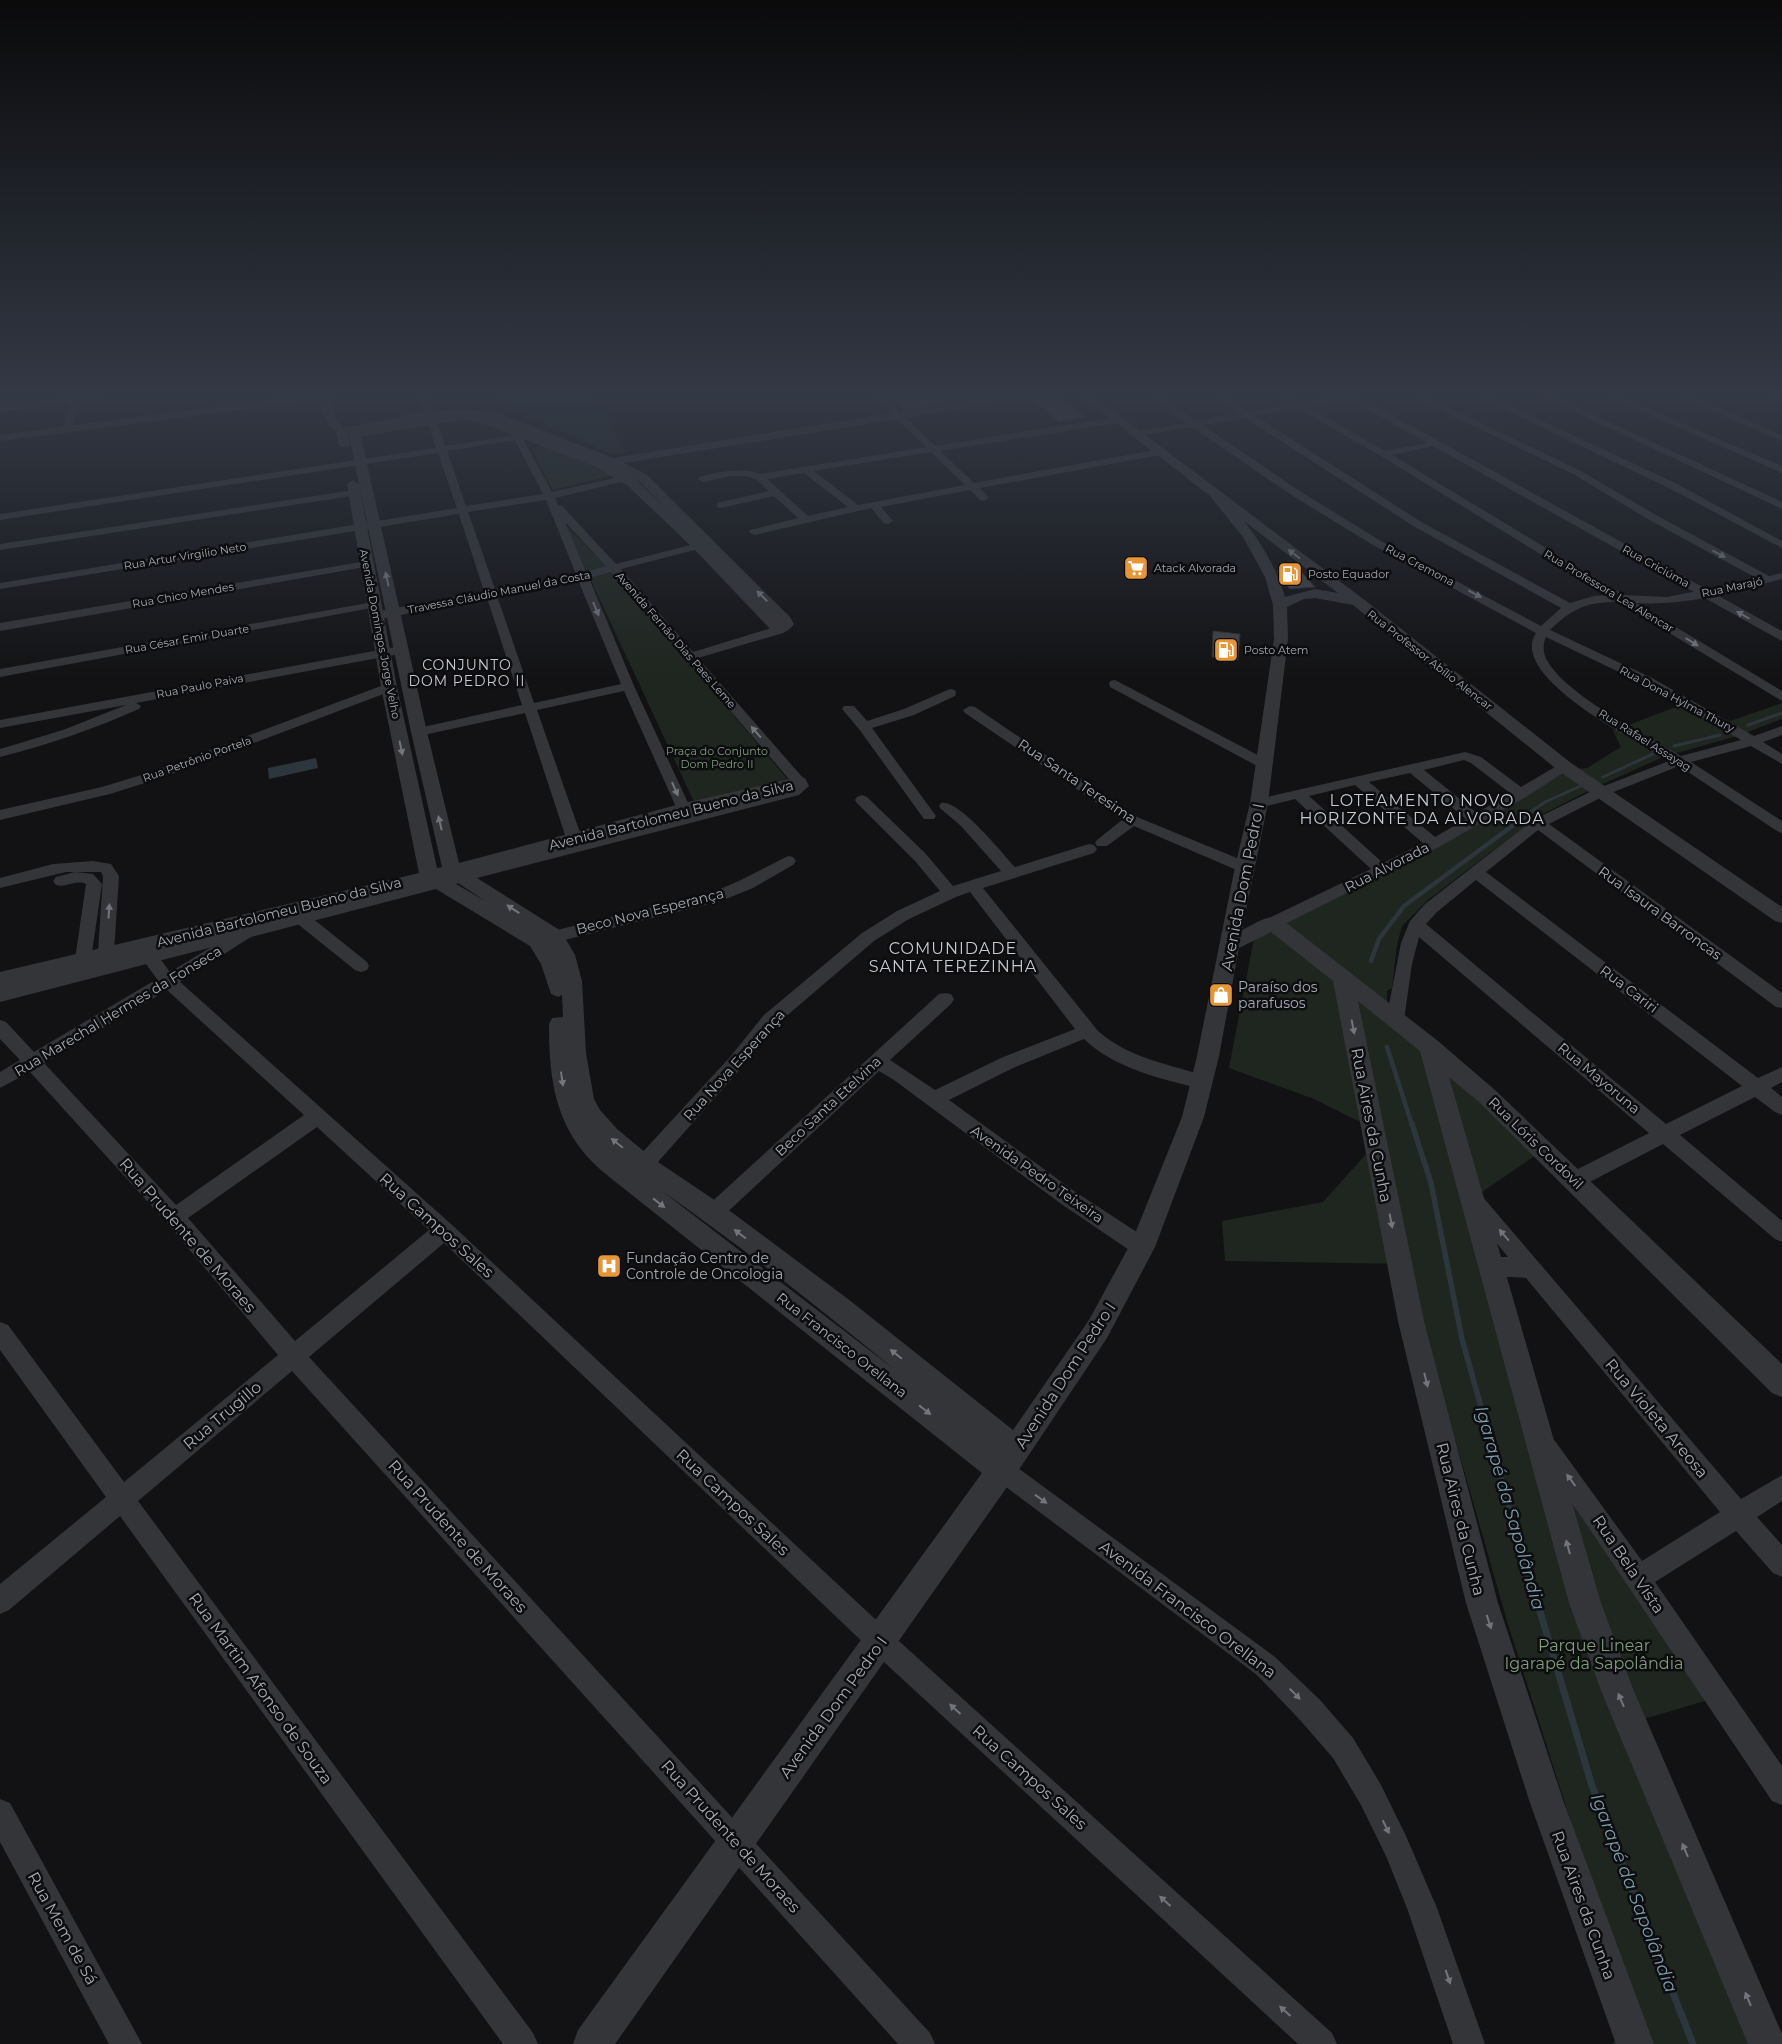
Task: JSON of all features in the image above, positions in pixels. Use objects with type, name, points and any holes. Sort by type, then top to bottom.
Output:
[{"type":"street","points":[[0,518],[188,489]]},
{"type":"street","name":"Avenida Domingos Jorge Velho","points":[[354,489],[374,611],[389,687],[445,876]]},
{"type":"street","name":"Avenida Domingos Jorge Velho","points":[[364,489],[376,525],[419,732],[445,876]]},
{"type":"street","points":[[454,489],[575,843]]},
{"type":"street","name":"Avenida Fernão Dias Paes Leme","points":[[546,489],[628,686],[686,814]]},
{"type":"street","name":"Rua Artur Virgilio Neto","points":[[0,586],[550,498],[580,489]]},
{"type":"street","points":[[645,489],[704,544],[779,630],[691,656]]},
{"type":"street","points":[[772,489],[805,519]]},
{"type":"street","points":[[832,489],[856,508]]},
{"type":"street","points":[[754,532],[873,504],[953,489]]},
{"type":"street","points":[[975,489],[984,498]]},
{"type":"street","points":[[1209,489],[1269,535],[1331,589]]},
{"type":"street","name":"Rua Cremona","points":[[1291,489],[1338,521],[1542,631]]},
{"type":"street","points":[[1363,489],[1419,525],[1570,608]]},
{"type":"street","name":"Rua Professora Lea Alencar","points":[[1442,489],[1782,697]]},
{"type":"street","name":"Rua Criciúma","points":[[1518,489],[1782,637]]},
{"type":"street","points":[[1605,489],[1650,516],[1768,580]]},
{"type":"street","points":[[1679,489],[1782,545]]},
{"type":"street","points":[[1748,489],[1782,506]]},
{"type":"street","points":[[0,547],[354,493]]},
{"type":"street","points":[[721,505],[776,493]]},
{"type":"street","name":"Avenida Dom Pedro I","points":[[592,2044],[1009,1460],[1098,1328],[1142,1247],[1176,1164],[1202,1082],[1244,866],[1259,803],[1281,639],[1280,605],[1272,577],[1248,536],[1216,495]]},
{"type":"street","name":"Avenida Fernão Dias Paes Leme","points":[[550,498],[614,568],[799,782]]},
{"type":"street","points":[[873,504],[888,520]]},
{"type":"street","points":[[1248,536],[1257,534],[1269,535]]},
{"type":"street","name":"Travessa Cláudio Manuel da Costa","points":[[374,611],[394,613],[582,576],[704,544]]},
{"type":"street","name":"Rua Chico Mendes","points":[[0,626],[366,564]]},
{"type":"street","name":"Rua Marajó","points":[[1542,631],[1570,608],[1587,601],[1621,598],[1656,601],[1705,593],[1782,576]]},
{"type":"street","points":[[1272,577],[1290,590],[1301,594]]},
{"type":"street","points":[[1280,605],[1301,594],[1331,589]]},
{"type":"street","name":"Rua Professor Abílio Alencar","points":[[1331,589],[1361,604],[1565,767],[1782,916]]},
{"type":"street","name":"Rua César Emir Duarte","points":[[0,673],[374,611]]},
{"type":"street","name":"Rua Dona Hylma Thury","points":[[1542,631],[1648,681],[1753,741],[1782,760]]},
{"type":"street","name":"Rua Rafael Assayag","points":[[1542,631],[1537,642],[1540,658],[1556,679],[1587,705],[1680,761],[1782,828]]},
{"type":"street","name":"Rua Paulo Paiva","points":[[0,724],[401,650]]},
{"type":"street","points":[[1115,684],[1264,764]]},
{"type":"street","points":[[419,732],[628,686]]},
{"type":"street","name":"Rua Petrônio Portela","points":[[0,815],[105,791],[156,775],[389,687]]},
{"type":"street","points":[[0,753],[83,728],[162,693]]},
{"type":"street","points":[[864,726],[909,712],[950,693]]},
{"type":"street","points":[[849,709],[864,726],[929,816]]},
{"type":"street","name":"Rua Santa Teresima","points":[[970,710],[1132,820],[1244,866]]},
{"type":"street","points":[[1395,1020],[1407,953],[1411,935],[1416,925],[1430,908],[1538,823],[1601,792],[1680,761],[1753,741],[1782,730]]},
{"type":"street","points":[[1259,803],[1465,756],[1476,760],[1521,794]]},
{"type":"street","points":[[1412,767],[1476,819]]},
{"type":"street","name":"Rua Alvorada","points":[[1230,944],[1434,844],[1565,767]]},
{"type":"street","points":[[1358,781],[1434,844]]},
{"type":"street","name":"Avenida Bartolomeu Bueno da Silva","points":[[0,980],[81,967],[686,814],[792,792],[799,787],[799,782]]},
{"type":"street","points":[[1299,795],[1382,870]]},
{"type":"street","points":[[862,800],[920,857],[950,893]]},
{"type":"street","points":[[946,806],[966,823],[1011,873]]},
{"type":"street","name":"Rua Nova Esperança","points":[[637,1172],[736,1062],[770,1020],[868,937],[904,915],[950,893],[1095,846],[1132,820]]},
{"type":"street","name":"Rua Isaura Barroncas","points":[[1538,823],[1782,1002]]},
{"type":"street","name":"Beco Nova Esperança","points":[[545,938],[715,897],[747,884],[788,861]]},
{"type":"street","points":[[0,895],[78,871],[92,864],[106,868],[111,876],[106,961]]},
{"type":"street","points":[[0,883],[78,871],[92,880],[94,884],[81,967]]},
{"type":"street","name":"Rua Cariri","points":[[1476,872],[1782,1106]]},
{"type":"street","name":"Avenida Bartolomeu Bueno da Silva","points":[[106,961],[148,956],[251,925],[300,917],[445,876]]},
{"type":"street","name":"Rua Francisco Orellana","points":[[445,876],[545,938],[548,954],[556,973],[560,1006],[562,1085],[569,1109],[585,1122],[595,1149],[713,1213],[839,1308],[1009,1460]]},
{"type":"street","points":[[973,886],[998,915],[1030,960],[1087,1030],[1102,1045],[1152,1069],[1202,1082]]},
{"type":"street","points":[[300,917],[361,966]]},
{"type":"street","name":"Rua Lóris Cordovil","points":[[1273,923],[1430,1047],[1487,1096],[1782,1383]]},
{"type":"street","name":"Rua Marechal Hermes da Fonseca","points":[[0,1081],[167,980],[251,925]]},
{"type":"street","name":"Rua Mayoruna","points":[[1416,925],[1782,1233]]},
{"type":"street","name":"Rua Campos Sales","points":[[148,956],[167,980],[444,1230],[880,1641],[1321,2044]]},
{"type":"street","name":"Avenida Bartolomeu Bueno da Silva","points":[[0,994],[81,967]]},
{"type":"street","name":"Rua Aires da Cunha","points":[[1344,980],[1411,1322],[1482,1602],[1546,1800],[1635,2044]]},
{"type":"street","name":"Beco Santa Etelvina","points":[[713,1213],[945,999]]},
{"type":"street","name":"Rua Prudente de Moraes","points":[[0,1027],[174,1217],[293,1356],[919,2044]]},
{"type":"street","points":[[932,1100],[1007,1063],[1087,1030]]},
{"type":"street","points":[[1430,1047],[1585,1603],[1618,1692],[1767,2044]]},
{"type":"street","name":"Avenida Pedro Teixeira","points":[[876,1061],[900,1075],[1068,1197],[1142,1247]]},
{"type":"street","points":[[1575,1180],[1758,1088],[1782,1074]]},
{"type":"street","points":[[1449,1117],[1451,1106],[1456,1098],[1470,1095],[1487,1096]]},
{"type":"street","points":[[174,1217],[317,1116]]},
{"type":"street","name":"Rua Francisco Orellana","points":[[637,1172],[1009,1460]]},
{"type":"street","name":"Rua Violeta Areosa","points":[[1474,1201],[1739,1516],[1782,1564]]},
{"type":"street","name":"Rua Trugillo","points":[[0,1601],[444,1230]]},
{"type":"street","points":[[1492,1268],[1512,1266],[1534,1270]]},
{"type":"street","name":"Rua Martim Afonso de Souza","points":[[0,1332],[522,2044]]},
{"type":"street","name":"Rua Bela Vista","points":[[1539,1438],[1576,1486],[1782,1791]]},
{"type":"street","name":"Avenida Francisco Orellana","points":[[1009,1460],[1266,1666],[1310,1710],[1343,1748],[1371,1795],[1415,1890],[1447,1976],[1469,2044]]},
{"type":"street","points":[[1638,1578],[1739,1516],[1782,1487]]},
{"type":"street","name":"Rua Mem de Sá","points":[[0,1813],[126,2044]]},
{"type":"green space","name":"Praça do Conjunto Dom Pedro II","points":[[561,521],[610,569],[789,781],[695,804],[589,576]]},
{"type":"green space","name":"Parque Linear Igarapé da Sapolândia","points":[[1782,703],[1782,719],[1737,736],[1663,757],[1594,788],[1537,817],[1428,900],[1402,926],[1397,945],[1392,988],[1387,991],[1387,1016],[1539,1153],[1466,1203],[1567,1481],[1712,1699],[1623,1725],[1754,2044],[1612,2044],[1633,2017],[1507,1621],[1432,1358],[1408,1264],[1225,1261],[1222,1221],[1323,1202],[1366,1154],[1378,1125],[1356,1120],[1314,1099],[1229,1068],[1254,938],[1563,770],[1587,768],[1621,747],[1613,731],[1681,705],[1716,724]]},
{"type":"shaded area","points":[[316,758],[318,768],[269,779],[268,768]]},
{"type":"building","name":"Posto Equador","points":[[1299,569],[1315,587],[1290,589],[1280,578],[1277,571]]},
{"type":"building","name":"Posto Atem","points":[[1213,631],[1240,634],[1238,660],[1212,657]]},
{"type":"waterway","name":"Igarapé da Sapolândia","points":[[1748,725],[1782,713]]},
{"type":"waterway","name":"Igarapé da Sapolândia","points":[[1674,746],[1720,735]]},
{"type":"waterway","name":"Igarapé da Sapolândia","points":[[1603,777],[1655,753]]},
{"type":"waterway","name":"Igarapé da Sapolândia","points":[[1525,816],[1545,802],[1583,785]]},
{"type":"waterway","name":"Igarapé da Sapolândia","points":[[1371,961],[1379,939],[1404,906],[1527,815]]},
{"type":"waterway","name":"Igarapé da Sapolândia","points":[[1387,1047],[1412,1125]]},
{"type":"waterway","name":"Igarapé da Sapolândia","points":[[1412,1124],[1431,1183],[1462,1339],[1514,1525]]},
{"type":"waterway","name":"Igarapé da Sapolândia","points":[[1514,1524],[1592,1786],[1693,2044]]},
{"type":"place","name":"Atack Alvorada","points":[[1136,568]]},
{"type":"place","name":"Posto Equador","points":[[1290,574]]},
{"type":"place","name":"Posto Atem","points":[[1226,650]]},
{"type":"place","name":"Paraíso dos parafusos","points":[[1221,995]]},
{"type":"place","name":"Fundação Centro de Controle de Oncologia","points":[[609,1266]]},
{"type":"district","name":"CONJUNTO DOM PEDRO II","points":[[467,674]]},
{"type":"district","name":"LOTEAMENTO NOVO HORIZONTE DA ALVORADA","points":[[1422,809]]},
{"type":"district","name":"COMUNIDADE SANTA TEREZINHA","points":[[953,957]]}]
